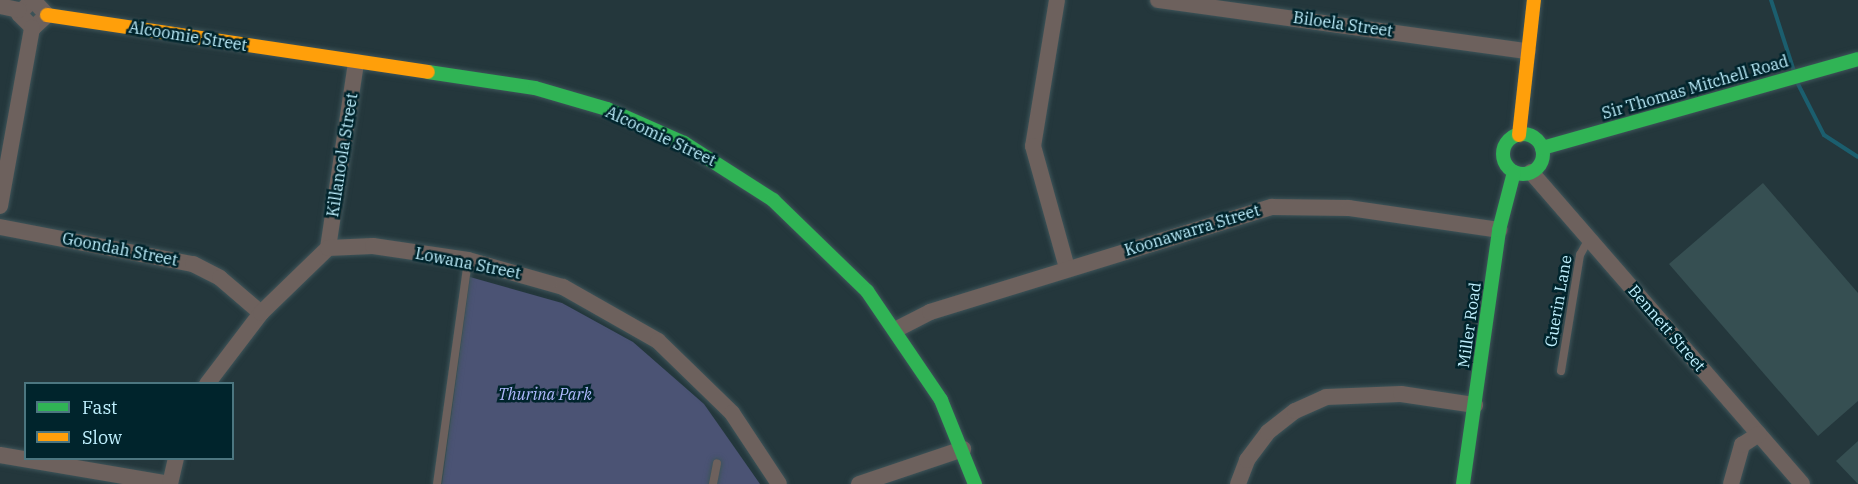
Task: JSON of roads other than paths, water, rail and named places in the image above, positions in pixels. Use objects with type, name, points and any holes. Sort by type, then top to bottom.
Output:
[{"type":"street","points":[[1057,0],[1034,146],[1067,268]]},
{"type":"street","name":"Biloela Street","points":[[1164,0],[1527,51]]},
{"type":"street","points":[[1519,135],[1530,136],[1542,148],[1542,159],[1531,172],[1514,172],[1503,151],[1519,135],[1534,0]]},
{"type":"street","points":[[0,6],[31,2],[47,15],[41,26],[32,28],[22,22],[31,2]]},
{"type":"street","name":"Alcoomie Street","points":[[47,15],[554,93],[607,109],[684,143],[740,176],[811,232],[897,329],[941,400],[963,449],[975,484]]},
{"type":"street","points":[[0,206],[32,28]]},
{"type":"street","name":"Sir Thomas Mitchell Road","points":[[1542,148],[1858,59]]},
{"type":"street","name":"Killanoola Street","points":[[328,248],[356,62]]},
{"type":"street","name":"Miller Road","points":[[1463,484],[1498,230],[1514,172]]},
{"type":"street","name":"Bennett Street","points":[[1531,172],[1802,484]]},
{"type":"street","name":"Koonawarra Street","points":[[897,329],[930,312],[1067,268],[1272,207],[1349,208],[1498,230]]},
{"type":"street","name":"Goondah Street","points":[[0,227],[193,264],[220,278],[261,313]]},
{"type":"street","name":"Lowana Street","points":[[328,248],[373,246],[468,260],[563,287],[651,336],[732,413],[779,484]]},
{"type":"street","points":[[209,382],[261,313],[328,248]]},
{"type":"street","points":[[1238,484],[1247,460],[1268,432],[1295,411],[1326,397],[1391,393],[1474,405]]},
{"type":"street","points":[[1731,484],[1742,445],[1759,434]]},
{"type":"street","points":[[860,484],[963,449]]},
{"type":"street","points":[[0,455],[24,459]]},
{"type":"street","points":[[29,460],[170,484],[176,460]]},
{"type":"lane","name":"Guerin Lane","points":[[1561,371],[1580,255],[1589,238]]},
{"type":"lane","points":[[436,484],[468,260]]},
{"type":"lane","points":[[713,484],[717,463]]},
{"type":"waterway","points":[[1771,0],[1794,71]]},
{"type":"waterway","points":[[1798,84],[1824,135],[1858,157]]},
{"type":"park label","name":"Thurina Park","points":[[545,394]]}]
